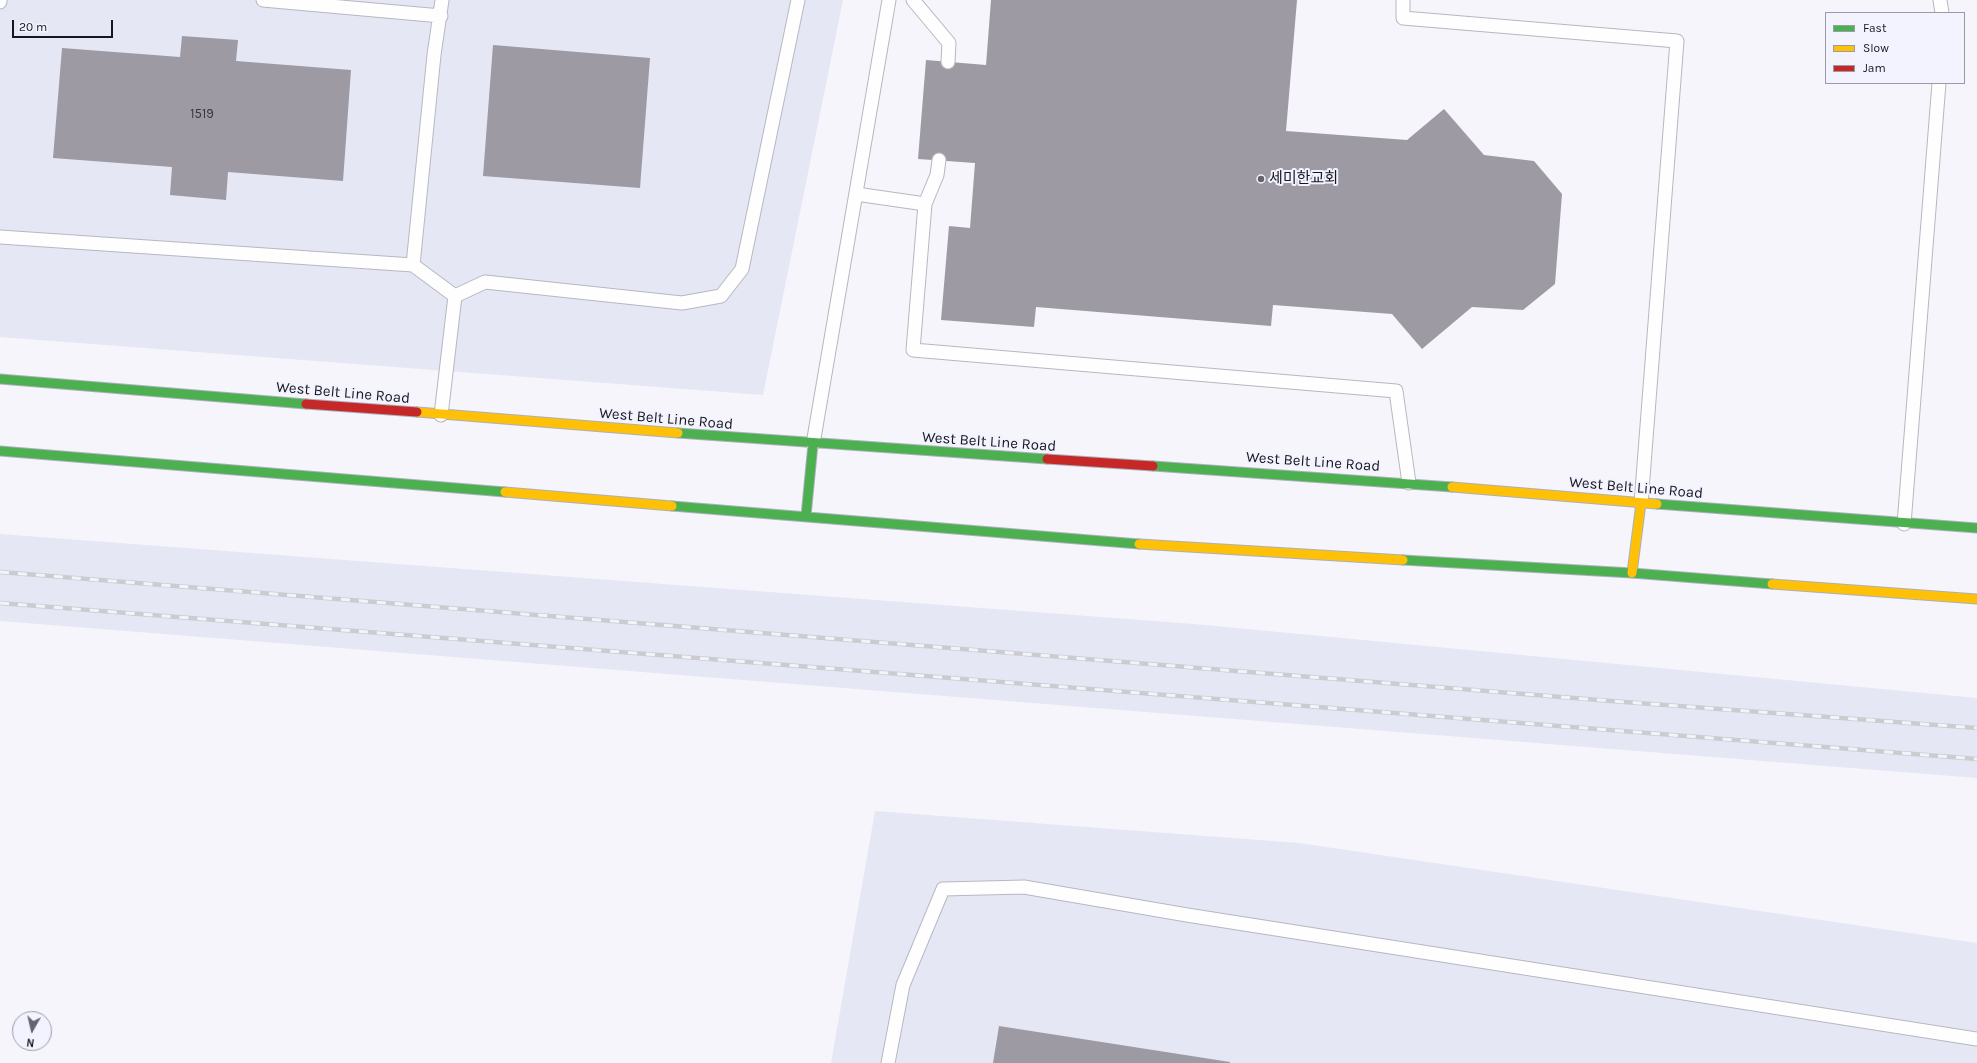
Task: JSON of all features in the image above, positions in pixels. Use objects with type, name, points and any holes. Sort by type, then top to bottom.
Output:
[{"type":"main road","name":"West Belt Line Road","points":[[0,380],[813,444],[1409,482],[1641,503],[1904,524],[1977,528]]},
{"type":"main road","points":[[806,516],[813,444]]},
{"type":"main road","points":[[0,451],[1170,547],[1632,573],[1977,599]]},
{"type":"main road","points":[[1632,573],[1641,503]]},
{"type":"lane","points":[[263,0],[440,16]]},
{"type":"lane","points":[[413,265],[434,55],[442,0]]},
{"type":"lane","points":[[455,296],[485,282],[682,303],[721,296],[742,270],[798,0]]},
{"type":"lane","points":[[813,444],[889,0]]},
{"type":"lane","points":[[913,0],[949,43],[948,62]]},
{"type":"lane","points":[[1403,0],[1403,18],[1677,41],[1641,503]]},
{"type":"lane","points":[[1940,0],[1942,12]]},
{"type":"lane","points":[[1904,524],[1939,84]]},
{"type":"lane","points":[[939,160],[937,175],[925,204],[913,350],[1396,391],[1409,482]]},
{"type":"lane","points":[[856,194],[925,204]]},
{"type":"lane","points":[[0,237],[413,265],[455,296]]},
{"type":"lane","points":[[441,415],[455,296]]},
{"type":"lane","points":[[888,1063],[903,985],[943,889],[1024,887],[1187,915],[1977,1039]]},
{"type":"shaded area","points":[[0,0],[843,0],[763,395],[0,337]]},
{"type":"shaded area","points":[[0,534],[1194,624],[1977,698],[1977,778],[0,621]]},
{"type":"shaded area","points":[[875,811],[1299,843],[1977,943],[1977,1063],[831,1063]]},
{"type":"building","name":"세미한교회","points":[[991,0],[1297,0],[1286,131],[1407,140],[1444,109],[1484,155],[1534,161],[1562,194],[1555,284],[1523,310],[1472,307],[1422,349],[1392,314],[1273,305],[1271,326],[1036,307],[1034,327],[941,320],[949,226],[970,228],[975,163],[918,159],[926,60],[986,65]]},
{"type":"building","points":[[182,36],[238,40],[236,61],[351,70],[343,181],[228,172],[226,200],[170,195],[172,167],[53,158],[62,48],[180,57]]},
{"type":"building","points":[[493,45],[650,58],[640,188],[483,176]]},
{"type":"building","points":[[999,1026],[1230,1062],[1230,1063],[993,1063]]},
{"type":"railway","points":[[0,572],[1611,701],[1977,728]]},
{"type":"railway","points":[[0,603],[1977,759]]},
{"type":"traffic: fast","points":[[0,379],[306,404]]},
{"type":"traffic: fast","points":[[678,433],[1047,459]]},
{"type":"traffic: fast","points":[[806,516],[813,444]]},
{"type":"traffic: fast","points":[[0,451],[505,492]]},
{"type":"traffic: fast","points":[[1153,466],[1452,487]]},
{"type":"traffic: fast","points":[[1657,504],[1977,528]]},
{"type":"traffic: fast","points":[[672,506],[1139,544]]},
{"type":"traffic: fast","points":[[1403,560],[1632,573],[1772,584]]},
{"type":"traffic: slow","points":[[417,412],[678,433]]},
{"type":"traffic: slow","points":[[1452,487],[1657,504]]},
{"type":"traffic: slow","points":[[505,492],[672,506]]},
{"type":"traffic: slow","points":[[1632,573],[1641,503]]},
{"type":"traffic: slow","points":[[1139,544],[1403,560]]},
{"type":"traffic: slow","points":[[1772,584],[1977,599]]},
{"type":"traffic: jam","points":[[306,404],[417,412]]},
{"type":"traffic: jam","points":[[1047,459],[1153,466]]},
{"type":"place","name":"세미한교회","points":[[1261,179]]}]
